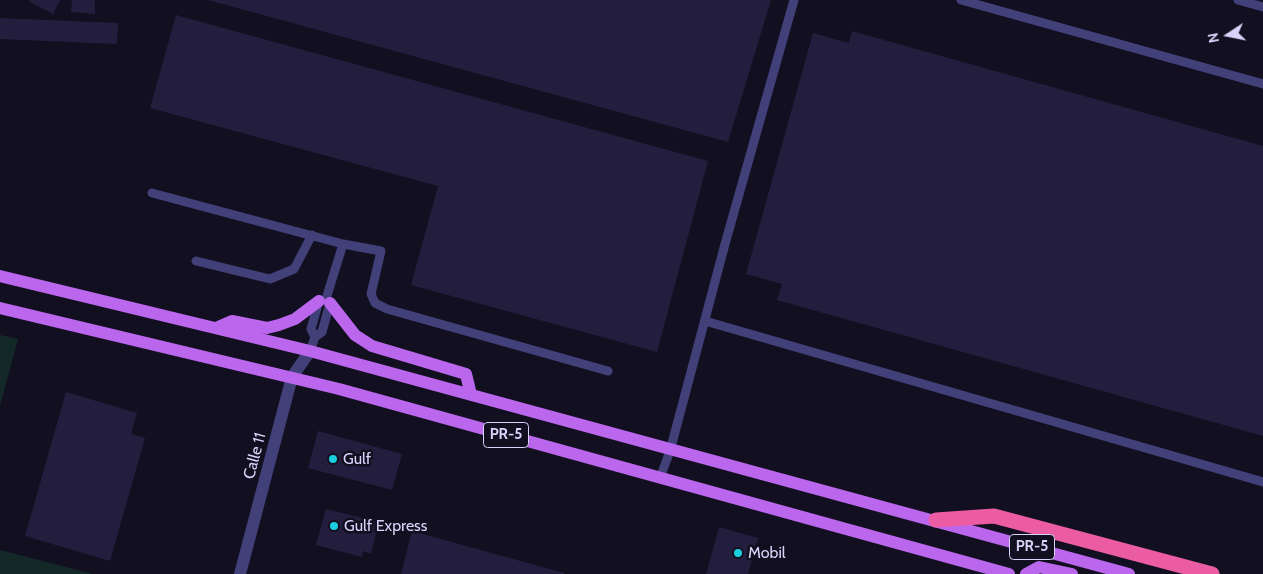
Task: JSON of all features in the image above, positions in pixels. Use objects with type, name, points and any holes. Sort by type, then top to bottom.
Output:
[{"type":"highway","points":[[936,520],[994,516],[1212,574]]},
{"type":"main road","name":"PR-5","points":[[0,276],[310,351],[670,451],[936,520],[1128,574]]},
{"type":"main road","points":[[216,328],[232,321],[266,328],[279,325],[295,319],[325,301],[355,335],[372,346],[466,374],[471,395]]},
{"type":"main road","name":"PR-5","points":[[0,308],[292,377],[1008,574]]},
{"type":"main road","points":[[1026,574],[1039,567],[1072,574]]},
{"type":"street","name":"Calle 11","points":[[240,574],[292,377],[310,351]]},
{"type":"lane","points":[[660,478],[670,451],[794,0]]},
{"type":"lane","points":[[961,0],[1263,84]]},
{"type":"lane","points":[[1238,0],[1263,7]]},
{"type":"lane","points":[[152,193],[343,244],[381,251],[371,294],[375,302],[387,309],[608,371]]},
{"type":"lane","points":[[196,261],[270,279],[294,269],[312,236]]},
{"type":"lane","points":[[310,351],[315,337],[322,332],[325,301],[343,244]]},
{"type":"lane","points":[[705,321],[1263,482]]},
{"type":"green space","points":[[0,335],[18,339],[0,406]]},
{"type":"green space","points":[[0,550],[93,574],[0,574]]},
{"type":"building","points":[[30,0],[60,0],[53,14],[30,2]]},
{"type":"building","points":[[72,0],[95,0],[95,14],[71,12]]},
{"type":"building","points":[[208,0],[771,0],[728,142]]},
{"type":"building","points":[[176,15],[708,161],[657,352],[411,285],[438,186],[150,108]]},
{"type":"building","points":[[0,18],[118,23],[117,44],[0,39]]},
{"type":"building","points":[[852,31],[1263,146],[1263,436],[777,300],[782,284],[746,274],[813,33],[849,43]]},
{"type":"building","points":[[66,392],[137,413],[131,434],[145,438],[110,561],[25,536]]},
{"type":"building","points":[[318,431],[402,454],[392,490],[308,468]]},
{"type":"building","points":[[326,509],[379,522],[371,554],[363,551],[362,557],[316,545]]},
{"type":"building","points":[[719,527],[758,538],[748,574],[706,574]]},
{"type":"building","points":[[412,531],[564,573],[564,574],[401,574]]},
{"type":"place","name":"Gulf","points":[[333,459]]},
{"type":"place","name":"Gulf Express","points":[[334,526]]},
{"type":"place","name":"Mobil","points":[[738,553]]}]
